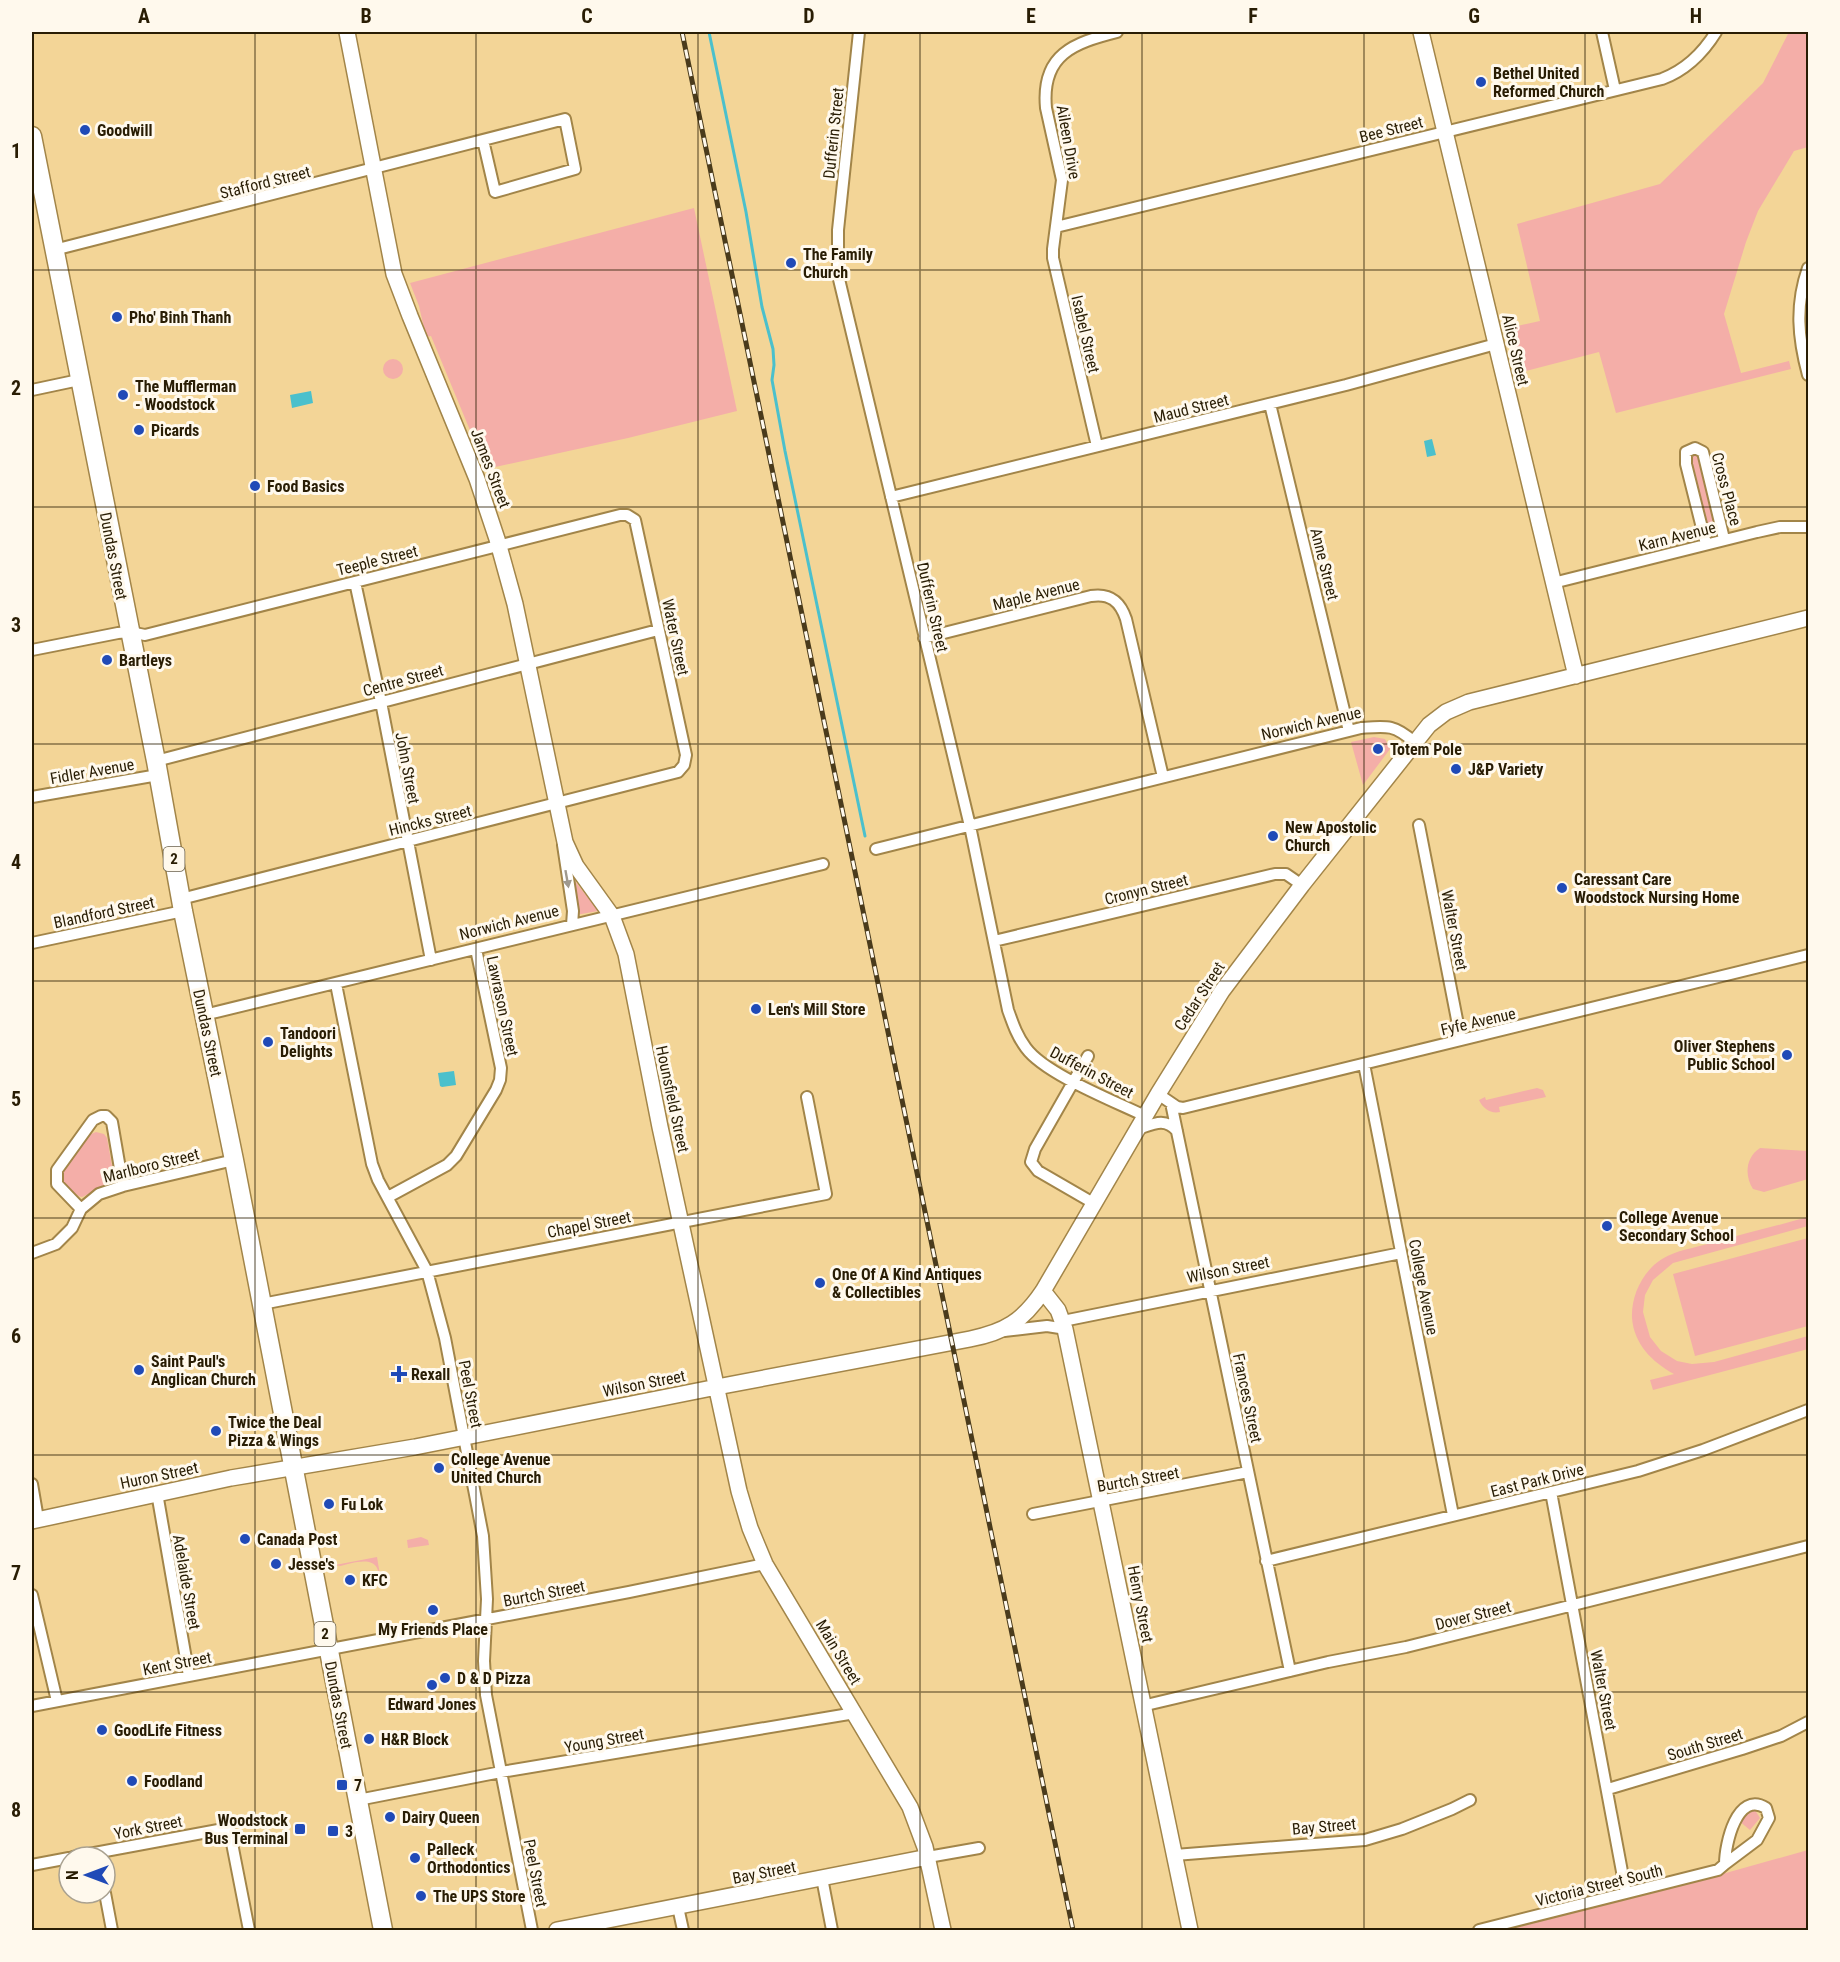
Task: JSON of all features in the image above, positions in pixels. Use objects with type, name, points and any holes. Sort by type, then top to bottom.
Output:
[{"type":"main road","name":"James Street","points":[[347,32],[384,228],[399,290],[477,479],[499,545],[515,604],[562,833]]},
{"type":"main road","name":"Alice Street","points":[[1421,32],[1576,676]]},
{"type":"main road","name":"Dundas Street","points":[[32,136],[383,1930]]},
{"type":"main road","points":[[1414,742],[1434,721],[1458,707],[1809,618]]},
{"type":"main road","name":"Cedar Street","points":[[1043,1291],[1158,1094],[1222,991],[1414,742]]},
{"type":"main road","name":"Hounsfield Street","points":[[562,833],[567,850],[576,866],[612,916],[627,961],[660,1127],[717,1387]]},
{"type":"main road","name":"Henry Street","points":[[1043,1291],[1057,1309],[1064,1325],[1190,1930]]},
{"type":"main road","name":"Wilson Street","points":[[294,1468],[465,1437],[1001,1331],[1024,1315],[1043,1291]]},
{"type":"main road","name":"Main Street","points":[[717,1387],[739,1491],[750,1528],[765,1563],[910,1807],[928,1857],[943,1930]]},
{"type":"main road","name":"Huron Street","points":[[35,1520],[156,1493],[294,1468]]},
{"type":"main road","name":"Bay Street","points":[[557,1930],[928,1857]]},
{"type":"street","name":"Dufferin Street","points":[[859,32],[838,230],[838,275],[970,826],[1008,1010],[1025,1047],[1037,1059],[1142,1123]]},
{"type":"street","name":"Aileen Drive","points":[[1056,227],[1062,180],[1046,108],[1048,79],[1053,67],[1070,48],[1085,40],[1117,32]]},
{"type":"street","points":[[1602,32],[1615,90]]},
{"type":"street","name":"Bee Street","points":[[1056,227],[1662,79],[1696,58],[1716,32]]},
{"type":"street","name":"Stafford Street","points":[[54,250],[374,170],[483,140],[565,119],[575,169],[495,192],[483,140]]},
{"type":"street","name":"Isabel Street","points":[[1056,227],[1054,260],[1097,446]]},
{"type":"street","points":[[1809,268],[1801,291],[1798,321],[1801,349],[1809,375]]},
{"type":"street","name":"Maud Street","points":[[891,497],[1270,404],[1496,344]]},
{"type":"street","points":[[32,390],[79,380]]},
{"type":"street","name":"Anne Street","points":[[1270,404],[1349,731]]},
{"type":"street","name":"Cross Place","points":[[1706,544],[1686,464],[1686,452],[1695,448],[1700,449],[1704,455],[1724,539]]},
{"type":"street","name":"Teeple Street","points":[[32,650],[130,632],[145,635],[620,515],[632,517]]},
{"type":"street","name":"Water Street","points":[[632,517],[639,533],[686,755],[684,765]]},
{"type":"street","name":"Karn Avenue","points":[[1553,583],[1724,539],[1780,527],[1809,527]]},
{"type":"street","name":"John Street","points":[[355,582],[381,702],[431,960]]},
{"type":"street","name":"Maple Avenue","points":[[924,638],[1091,596],[1101,594],[1114,599],[1126,619],[1163,777]]},
{"type":"street","name":"Centre Street","points":[[157,768],[381,702],[658,630]]},
{"type":"street","name":"Norwich Avenue","points":[[876,849],[1349,731],[1378,726],[1387,727],[1401,730],[1414,742]]},
{"type":"street","name":"Hincks Street","points":[[182,905],[407,842],[669,776],[678,772],[684,765]]},
{"type":"street","name":"Fidler Avenue","points":[[32,797],[157,768]]},
{"type":"street","name":"Walter Street","points":[[1419,825],[1461,1040]]},
{"type":"street","name":"James Street","points":[[562,833],[565,868],[573,911],[572,925]]},
{"type":"street","name":"Norwich Avenue","points":[[204,1015],[823,864]]},
{"type":"street","name":"Cronyn Street","points":[[994,941],[1275,874],[1286,874],[1302,885]]},
{"type":"street","name":"Blandford Street","points":[[32,943],[182,905]]},
{"type":"street","name":"Lawrason Street","points":[[387,1197],[447,1165],[456,1156],[500,1080],[501,1068],[476,949]]},
{"type":"street","name":"Fyfe Avenue","points":[[1172,1103],[1183,1108],[1809,955]]},
{"type":"street","name":"Peel Street","points":[[336,984],[369,1151],[378,1180],[427,1271],[445,1338],[483,1536],[487,1599],[484,1678],[532,1930]]},
{"type":"street","points":[[1088,1056],[1035,1149],[1031,1162],[1036,1170],[1095,1204]]},
{"type":"street","name":"College Avenue","points":[[1364,1064],[1453,1515]]},
{"type":"street","points":[[1158,1094],[1172,1103]]},
{"type":"street","name":"Chapel Street","points":[[262,1304],[826,1194],[807,1097]]},
{"type":"street","name":"Frances Street","points":[[1172,1103],[1290,1671]]},
{"type":"street","points":[[32,1253],[56,1244],[72,1228],[81,1209],[57,1184],[57,1170],[97,1117],[106,1116],[112,1122],[123,1186]]},
{"type":"street","points":[[1142,1123],[1170,1124],[1177,1131]]},
{"type":"street","name":"Marlboro Street","points":[[81,1209],[99,1194],[123,1186],[234,1160]]},
{"type":"street","name":"Wilson Street","points":[[1001,1331],[1064,1325],[1210,1291],[1401,1253]]},
{"type":"street","name":"East Park Drive","points":[[1266,1561],[1664,1463],[1809,1410]]},
{"type":"street","name":"Burtch Street","points":[[1033,1514],[1248,1472]]},
{"type":"street","points":[[32,1484],[35,1520]]},
{"type":"street","name":"Walter Street","points":[[1551,1492],[1626,1893]]},
{"type":"street","name":"Adelaide Street","points":[[156,1493],[189,1676]]},
{"type":"street","name":"Dover Street","points":[[1142,1706],[1290,1671],[1406,1647],[1809,1546]]},
{"type":"street","name":"Burtch Street","points":[[328,1650],[765,1563]]},
{"type":"street","points":[[32,1595],[57,1701]]},
{"type":"street","name":"Kent Street","points":[[32,1706],[328,1650]]},
{"type":"street","name":"Young Street","points":[[358,1800],[501,1773],[855,1713]]},
{"type":"street","name":"South Street","points":[[1608,1789],[1781,1736],[1809,1722]]},
{"type":"street","name":"Bay Street","points":[[1175,1855],[1365,1840],[1401,1829],[1470,1800]]},
{"type":"street","name":"Victoria Street South","points":[[1479,1930],[1718,1870],[1757,1840],[1769,1818],[1766,1808],[1759,1803],[1748,1804],[1738,1815],[1725,1851],[1725,1864]]},
{"type":"street","name":"York Street","points":[[117,1851],[229,1828],[249,1930]]},
{"type":"street","name":"Bay Street","points":[[928,1857],[979,1848]]},
{"type":"street","points":[[32,1865],[57,1860]]},
{"type":"street","points":[[822,1878],[832,1930]]},
{"type":"street","points":[[107,1905],[112,1930]]},
{"type":"street","points":[[678,1907],[682,1930]]},
{"type":"shaded area","points":[[1789,32],[1808,32],[1808,147],[1794,151],[1758,211],[1724,314],[1741,373],[1789,361],[1791,369],[1616,413],[1599,352],[1518,373],[1508,328],[1540,321],[1517,224],[1660,184],[1763,83]]},
{"type":"shaded area","points":[[694,208],[737,411],[486,469],[431,336],[426,337],[419,306],[410,283]]},
{"type":"shaded area","points":[[393,359],[400,362],[403,369],[400,376],[393,379],[386,376],[383,369],[386,362]]},
{"type":"shaded area","points":[[1694,453],[1699,454],[1717,525],[1714,528],[1709,528],[1706,524],[1690,460]]},
{"type":"shaded area","points":[[1374,737],[1385,739],[1390,749],[1363,785],[1351,742]]},
{"type":"shaded area","points":[[572,877],[598,911],[576,915]]},
{"type":"shaded area","points":[[1537,1088],[1543,1090],[1546,1097],[1499,1107],[1500,1112],[1488,1110],[1479,1100],[1485,1097],[1486,1100]]},
{"type":"shaded area","points":[[96,1132],[104,1134],[107,1138],[114,1177],[111,1183],[82,1197],[68,1188],[63,1180],[63,1172],[89,1135]]},
{"type":"shaded area","points":[[1760,1148],[1808,1151],[1808,1179],[1764,1192],[1753,1189],[1748,1178],[1749,1161]]},
{"type":"shaded area","points":[[1808,1217],[1808,1226],[1673,1263],[1653,1280],[1645,1295],[1643,1312],[1650,1337],[1661,1351],[1677,1361],[1692,1364],[1714,1362],[1808,1336],[1808,1349],[1653,1390],[1650,1380],[1674,1374],[1652,1358],[1640,1344],[1633,1327],[1632,1309],[1636,1292],[1649,1270],[1662,1259],[1679,1251]]},
{"type":"shaded area","points":[[1808,1238],[1808,1326],[1695,1356],[1673,1274]]},
{"type":"shaded area","points":[[183,1355],[202,1358],[182,1368],[176,1361]]},
{"type":"shaded area","points":[[421,1537],[428,1540],[429,1545],[408,1548],[407,1540]]},
{"type":"shaded area","points":[[377,1557],[382,1587],[377,1568],[370,1562],[335,1565]]},
{"type":"shaded area","points":[[1752,1809],[1760,1818],[1750,1830],[1739,1821],[1739,1817]]},
{"type":"shaded area","points":[[1808,1850],[1808,1930],[1508,1930],[1708,1878]]},
{"type":"water","points":[[311,391],[313,403],[292,408],[290,395]]},
{"type":"water","points":[[1432,439],[1436,455],[1427,457],[1424,441]]},
{"type":"water","points":[[454,1071],[456,1085],[440,1086],[438,1073]]},
{"type":"waterway","points":[[709,32],[746,212],[762,307],[773,349],[772,380],[785,451],[865,836]]},
{"type":"railway","points":[[682,32],[1073,1930]]},
{"type":"place","name":"Bethel United Reformed Church","points":[[1481,82]]},
{"type":"place","name":"Goodwill","points":[[85,130]]},
{"type":"place","name":"The Family Church","points":[[791,263]]},
{"type":"place","name":"Pho' Binh Thanh","points":[[117,317]]},
{"type":"place","name":"The Mufflerman - Woodstock","points":[[123,395]]},
{"type":"place","name":"Picards","points":[[139,430]]},
{"type":"place","name":"Food Basics","points":[[255,486]]},
{"type":"place","name":"Bartleys","points":[[107,660]]},
{"type":"place","name":"Totem Pole","points":[[1378,749]]},
{"type":"place","name":"J&P Variety","points":[[1456,769]]},
{"type":"place","name":"New Apostolic Church","points":[[1273,836]]},
{"type":"place","name":"Caressant Care Woodstock Nursing Home","points":[[1562,888]]},
{"type":"place","name":"Len's Mill Store","points":[[756,1009]]},
{"type":"place","name":"Tandoori Delights","points":[[268,1042]]},
{"type":"place","name":"Oliver Stephens Public School","points":[[1787,1055]]},
{"type":"place","name":"College Avenue Secondary School","points":[[1607,1226]]},
{"type":"place","name":"One Of A Kind Antiques & Collectibles","points":[[820,1283]]},
{"type":"place","name":"Saint Paul's Anglican Church","points":[[139,1370]]},
{"type":"place","name":"Rexall","points":[[399,1374]]},
{"type":"place","name":"Twice the Deal Pizza & Wings","points":[[216,1431]]},
{"type":"place","name":"College Avenue United Church","points":[[439,1468]]},
{"type":"place","name":"Fu Lok","points":[[329,1504]]},
{"type":"place","name":"Canada Post","points":[[245,1539]]},
{"type":"place","name":"Jesse's","points":[[276,1564]]},
{"type":"place","name":"KFC","points":[[350,1580]]},
{"type":"place","name":"My Friends Place","points":[[433,1610]]},
{"type":"place","name":"D & D Pizza","points":[[445,1678]]},
{"type":"place","name":"Edward Jones","points":[[432,1685]]},
{"type":"place","name":"GoodLife Fitness","points":[[102,1730]]},
{"type":"place","name":"H&R Block","points":[[369,1739]]},
{"type":"place","name":"Foodland","points":[[132,1781]]},
{"type":"place","name":"7","points":[[342,1785]]},
{"type":"place","name":"Dairy Queen","points":[[390,1817]]},
{"type":"place","name":"Woodstock Bus Terminal","points":[[300,1829]]},
{"type":"place","name":"3","points":[[333,1831]]},
{"type":"place","name":"Palleck Orthodontics","points":[[415,1858]]},
{"type":"place","name":"The UPS Store","points":[[421,1896]]}]
